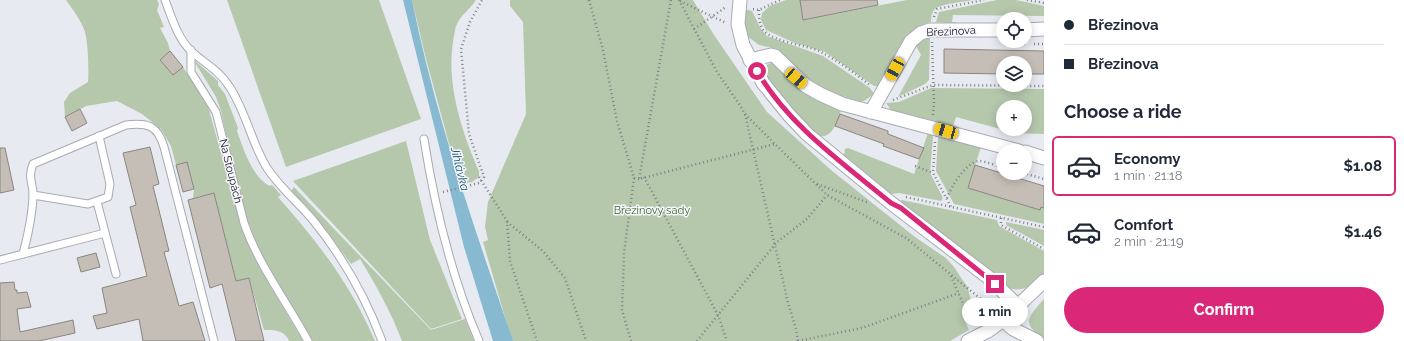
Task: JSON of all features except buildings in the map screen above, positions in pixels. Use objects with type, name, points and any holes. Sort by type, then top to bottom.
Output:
[{"type":"street","points":[[734,2],[738,15],[739,34],[750,60],[763,83],[789,115],[807,134],[891,203],[901,208],[988,276],[1018,306]]},
{"type":"street","points":[[1032,30],[1044,29]]},
{"type":"street","name":"Březinova","points":[[871,112],[910,43],[921,32],[930,30],[996,30]]},
{"type":"street","points":[[750,60],[775,56],[806,86],[842,104],[996,145]]},
{"type":"street","points":[[1032,152],[1044,150]]},
{"type":"street","points":[[1032,155],[1044,158]]},
{"type":"street","points":[[973,339],[1001,322],[1044,281]]},
{"type":"street","points":[[1001,322],[1037,341]]},
{"type":"lane","points":[[165,0],[178,32],[191,50],[218,71],[237,98],[266,167],[277,182],[314,220],[348,270],[366,304],[382,341]]},
{"type":"lane","name":"Na Stoupách","points":[[191,50],[191,72],[216,112],[244,223],[250,241],[308,341]]},
{"type":"lane","points":[[23,254],[32,222],[34,195],[30,172],[34,164],[126,126],[139,124],[150,126],[160,135],[214,341]]},
{"type":"lane","points":[[34,195],[82,204],[97,202],[108,197],[110,184],[99,136]]},
{"type":"lane","points":[[424,139],[430,176],[448,257],[479,341]]},
{"type":"lane","points":[[97,202],[116,274]]},
{"type":"lane","points":[[0,260],[105,233]]},
{"type":"path","points":[[442,192],[479,183],[484,177],[469,134],[461,50],[463,39],[470,22],[482,0]]},
{"type":"path","points":[[589,0],[603,50],[617,121],[634,178],[624,253],[622,310],[631,341]]},
{"type":"path","points":[[639,178],[671,0]]},
{"type":"path","points":[[679,0],[729,24]]},
{"type":"path","points":[[679,0],[717,72],[745,114],[827,196],[906,238],[987,304],[1001,322]]},
{"type":"path","points":[[780,0],[759,10],[760,22],[765,32],[827,55],[870,85],[880,95],[890,100],[897,99],[932,85],[1044,86]]},
{"type":"path","points":[[937,9],[984,0]]},
{"type":"path","points":[[1027,0],[1044,3]]},
{"type":"path","points":[[694,29],[734,2]]},
{"type":"path","points":[[932,44],[932,85],[934,103],[933,128],[935,137],[933,172],[951,207]]},
{"type":"path","points":[[745,114],[798,341],[862,328],[959,293]]},
{"type":"path","points":[[634,178],[644,177],[775,144]]},
{"type":"path","points":[[947,198],[954,182],[971,164],[979,161],[996,166]]},
{"type":"path","points":[[915,166],[933,172]]},
{"type":"path","points":[[1032,176],[1044,179]]},
{"type":"path","points":[[479,177],[507,221],[543,251],[565,278],[586,341]]},
{"type":"path","points":[[644,177],[718,315],[727,341]]},
{"type":"path","points":[[815,184],[872,204]]},
{"type":"path","points":[[891,203],[898,195],[1044,227]]},
{"type":"path","points":[[697,341],[777,242],[807,219],[827,196]]},
{"type":"path","points":[[1001,218],[1001,225],[1044,249]]},
{"type":"path","points":[[507,221],[510,261],[537,341]]},
{"type":"path","points":[[951,275],[959,293],[973,339]]},
{"type":"green space","points":[[66,0],[157,0],[159,4],[157,10],[164,27],[160,28],[168,43],[170,51],[160,60],[173,75],[183,67],[208,106],[242,230],[262,272],[303,341],[289,341],[282,333],[264,330],[249,278],[236,281],[214,193],[193,198],[194,189],[187,163],[176,165],[171,146],[161,129],[142,114],[117,101],[86,106],[65,117],[64,102],[70,93],[88,82],[88,49],[85,32],[79,19]]},
{"type":"green space","points":[[227,0],[379,0],[421,119],[286,167]]},
{"type":"green space","points":[[412,0],[476,0],[456,25],[452,53],[453,88],[456,105],[466,139],[479,171],[479,177],[472,182],[460,184],[426,59]]},
{"type":"green space","name":"Březinovy sady","points":[[510,0],[693,0],[714,35],[767,112],[831,170],[915,237],[946,258],[954,267],[968,288],[971,302],[967,316],[964,319],[969,330],[950,341],[512,341],[483,242],[488,240],[485,227],[488,202],[526,114],[523,22],[510,6]]},
{"type":"green space","points":[[786,0],[800,0],[804,20],[907,0],[972,0],[936,8],[932,14],[931,22],[920,26],[911,32],[899,49],[890,68],[878,86],[874,86],[825,52],[795,43],[766,30],[761,20],[762,13],[770,6]]},
{"type":"green space","points":[[997,0],[1016,0],[1044,6],[1044,16],[1032,16],[1032,12],[996,12],[996,15],[953,15],[952,22],[956,22],[956,24],[936,22],[939,12]]},
{"type":"green space","points":[[744,9],[752,11],[761,29],[767,36],[823,56],[870,88],[874,94],[864,101],[859,101],[831,93],[808,79],[778,49],[759,45],[747,36],[745,29]]},
{"type":"green space","points":[[930,34],[929,80],[925,84],[898,97],[921,55],[915,44]]},
{"type":"green space","points":[[193,59],[218,81],[218,85],[225,94],[238,128],[237,131],[242,146],[249,162],[259,177],[270,186],[272,185],[281,195],[278,197],[307,231],[344,282],[375,341],[312,341],[265,261],[255,240],[247,219],[233,167],[221,111],[216,97]]},
{"type":"green space","points":[[771,63],[841,109],[834,128],[830,132],[822,136],[816,135],[798,117],[764,76],[764,66]]},
{"type":"green space","points":[[931,88],[996,89],[996,92],[1032,92],[1032,89],[1044,89],[1044,134],[1032,134],[1032,100],[996,100],[996,128],[956,117],[953,126],[891,110],[886,103],[899,102]]},
{"type":"green space","points":[[928,133],[933,137],[930,173],[943,198],[941,201],[899,193],[891,194],[844,155],[845,149],[848,148],[914,174]]},
{"type":"green space","points":[[940,136],[981,147],[968,188],[1040,210],[1041,207],[1044,208],[1044,224],[954,204],[936,171],[938,138]]},
{"type":"green space","points":[[406,141],[430,240],[462,319],[431,329],[293,181]]},
{"type":"green space","points":[[294,187],[431,330],[465,319],[474,341],[402,341],[383,299],[360,259],[351,264],[323,226],[291,191]]},
{"type":"green space","points":[[902,200],[997,220],[999,226],[1044,251],[1044,275],[1028,287],[1019,289],[1009,288],[900,201]]},
{"type":"green space","points":[[1006,222],[1044,230],[1044,246],[1006,225]]},
{"type":"green space","points":[[1044,299],[1044,338],[1036,333],[1029,324],[1029,320],[1034,310]]},
{"type":"water","points":[[403,0],[412,0],[421,43],[444,129],[470,214],[513,341],[493,341],[464,247]]},
{"type":"route","points":[[757,71],[763,83],[789,115],[807,134],[891,203],[901,208],[988,276],[995,284]]},
{"type":"water label","name":"Jihlávka","points":[[460,169]]}]
